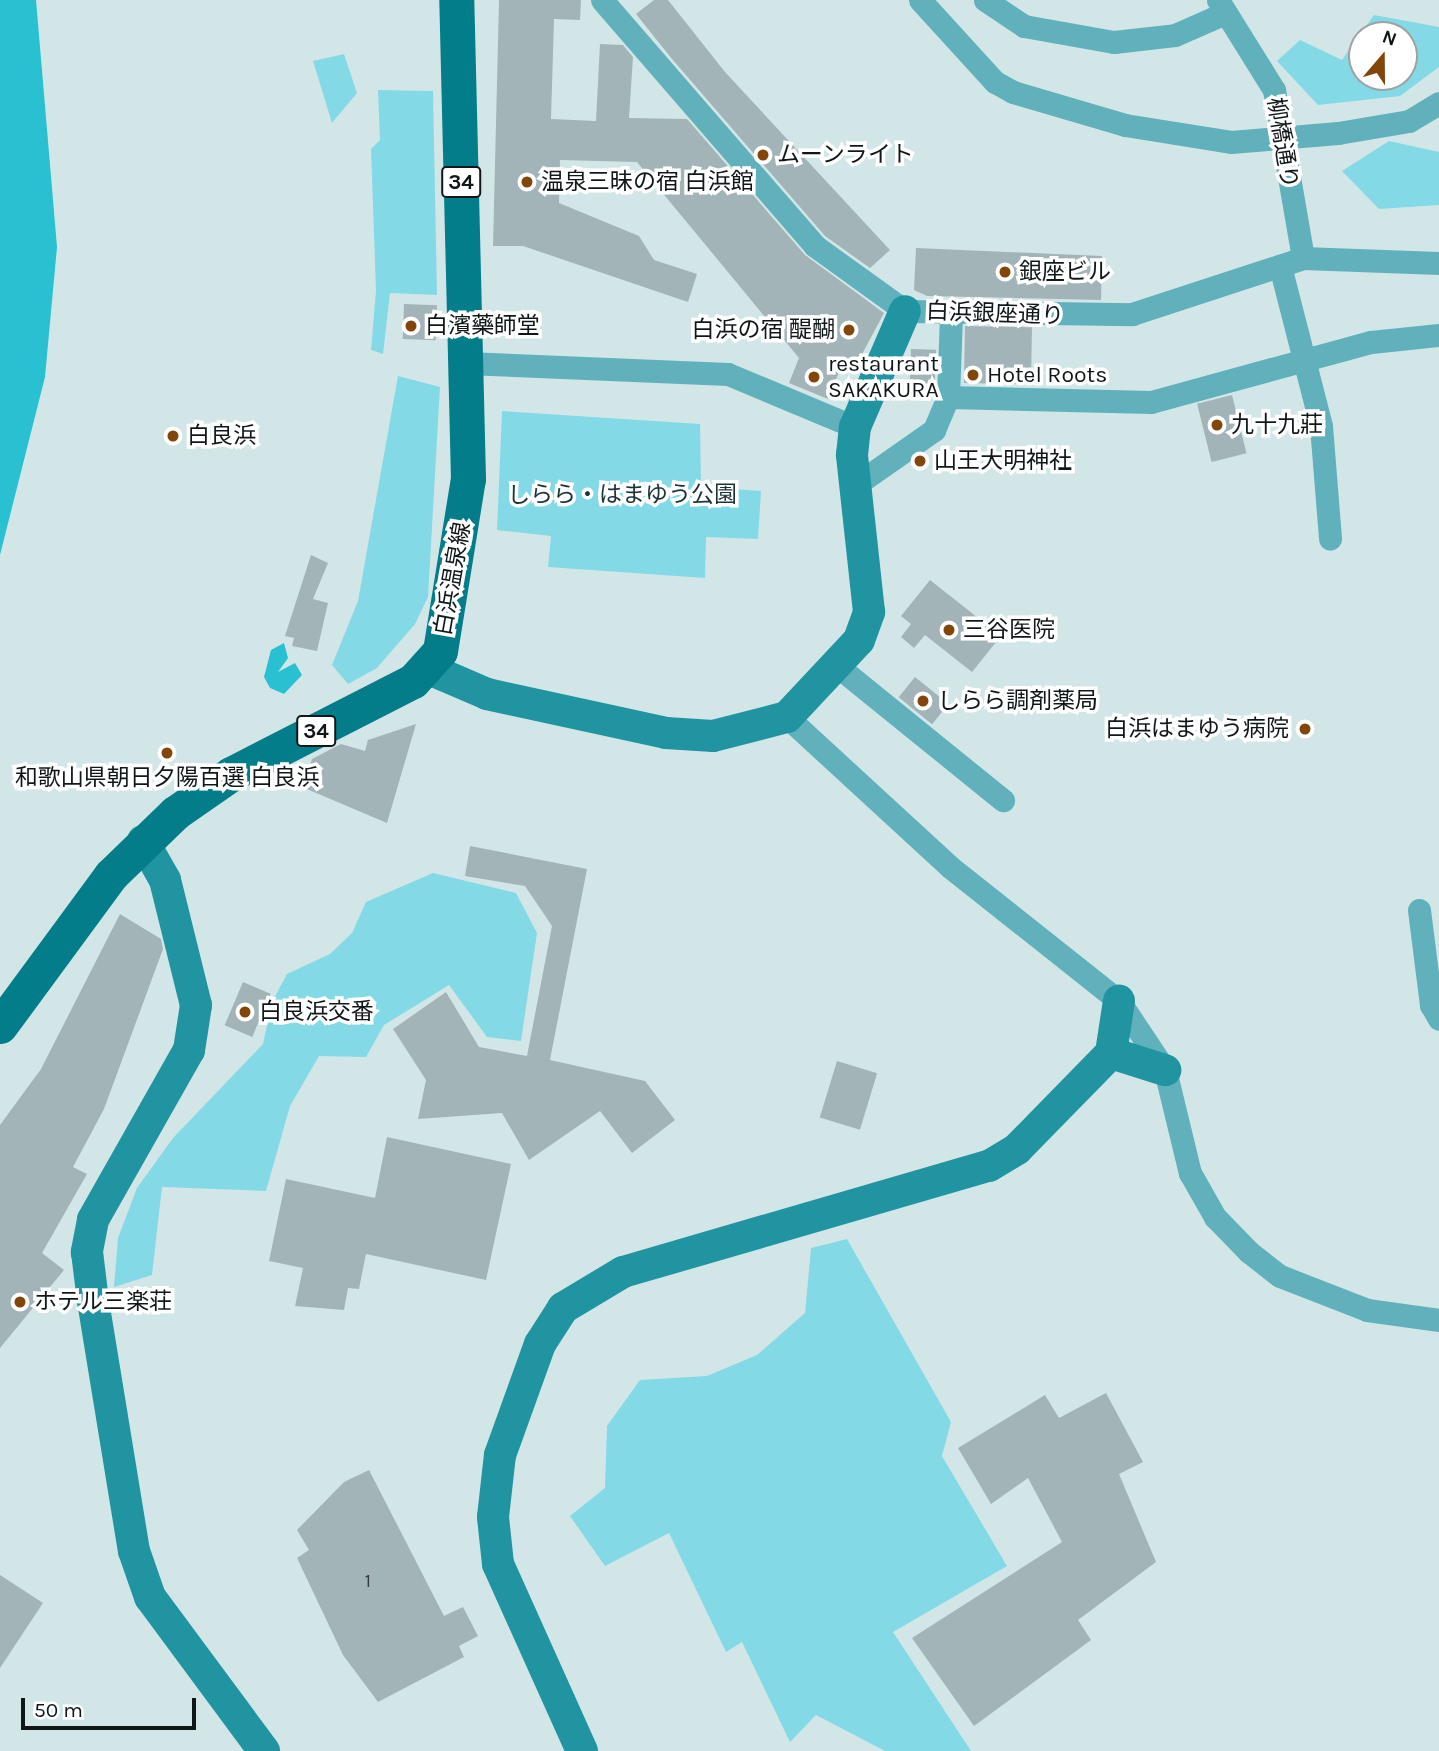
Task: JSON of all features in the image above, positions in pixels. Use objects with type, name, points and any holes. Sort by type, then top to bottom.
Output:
[{"type":"main road","name":"白浜温泉線","points":[[429,670],[448,625],[462,541],[468,479],[456,0]]},
{"type":"main road","name":"34","points":[[0,1026],[143,841],[231,774],[429,670]]},
{"type":"street","name":"白浜銀座通り","points":[[602,0],[815,246],[905,310],[951,314],[1132,314],[1303,258]]},
{"type":"street","points":[[920,0],[995,82],[1013,92],[1125,125],[1231,142],[1338,133],[1409,121],[1439,103]]},
{"type":"street","points":[[985,0],[1024,26],[1114,42],[1175,36],[1221,7]]},
{"type":"street","name":"柳橋通り","points":[[1221,7],[1275,90],[1303,258]]},
{"type":"street","points":[[1303,258],[1439,263]]},
{"type":"street","points":[[1280,266],[1321,426],[1330,539]]},
{"type":"street","points":[[429,670],[487,694],[666,733],[713,736],[787,717],[859,640],[869,612],[854,486],[855,427],[905,310]]},
{"type":"street","points":[[854,486],[934,430],[948,397],[951,314]]},
{"type":"street","points":[[948,397],[1151,402],[1306,362],[1371,342],[1439,335]]},
{"type":"street","points":[[466,363],[728,374],[855,427]]},
{"type":"street","points":[[836,665],[1003,800]]},
{"type":"street","points":[[787,717],[950,867],[1119,1001],[1166,1070],[1190,1173],[1215,1217],[1249,1252],[1280,1276],[1367,1310],[1439,1320]]},
{"type":"street","points":[[143,841],[165,880],[196,1005],[189,1051],[93,1220],[87,1252],[93,1301],[134,1551],[150,1597],[264,1751]]},
{"type":"street","points":[[1419,911],[1431,1005],[1439,1019]]},
{"type":"street","points":[[582,1751],[498,1564],[493,1517],[500,1455],[540,1344],[563,1308],[623,1272],[989,1166],[1017,1149],[1111,1053],[1119,1001]]},
{"type":"street","points":[[1111,1053],[1166,1070]]},
{"type":"green space","points":[[1374,15],[1406,21],[1370,21]]},
{"type":"green space","points":[[1418,23],[1439,27],[1439,67],[1418,83]]},
{"type":"green space","points":[[1300,40],[1342,60],[1348,52],[1348,91],[1407,91],[1400,96],[1318,105],[1277,61]]},
{"type":"green space","points":[[344,54],[357,93],[332,123],[313,61]]},
{"type":"green space","points":[[378,90],[433,91],[437,295],[390,293],[383,354],[371,350],[376,291],[371,149],[380,140]]},
{"type":"green space","points":[[1389,141],[1439,152],[1439,205],[1379,209],[1342,171]]},
{"type":"green space","points":[[398,376],[440,387],[428,597],[415,624],[377,668],[348,684],[332,665],[358,601]]},
{"type":"green space","name":"しらら・はまゆう公園","points":[[502,411],[700,424],[701,487],[761,491],[758,539],[706,537],[705,578],[548,567],[551,536],[497,530]]},
{"type":"green space","points":[[433,873],[516,893],[537,933],[521,1041],[487,1037],[449,985],[384,1025],[366,1057],[319,1056],[290,1106],[266,1191],[162,1187],[152,1275],[114,1287],[118,1238],[137,1188],[173,1138],[263,1044],[272,1002],[287,974],[330,954],[352,933],[366,902]]},
{"type":"green space","points":[[847,1239],[951,1422],[942,1456],[1007,1566],[893,1632],[971,1751],[885,1751],[816,1715],[790,1742],[742,1642],[726,1652],[669,1533],[605,1566],[570,1516],[605,1488],[607,1426],[640,1380],[707,1376],[757,1355],[805,1313],[811,1248]]},
{"type":"shaded area","points":[[0,0],[36,0],[57,247],[45,377],[0,555]]},
{"type":"shaded area","points":[[284,643],[288,658],[278,672],[295,663],[302,675],[284,694],[270,688],[264,677],[271,650]]},
{"type":"building","points":[[499,0],[581,0],[580,20],[554,19],[551,119],[596,121],[600,44],[623,45],[633,57],[629,118],[687,119],[805,255],[884,313],[852,373],[841,367],[828,399],[789,383],[799,358],[637,162],[560,160],[559,203],[639,236],[654,260],[697,274],[688,302],[523,246],[493,246]]},
{"type":"building","points":[[654,0],[668,0],[725,72],[890,250],[870,268],[825,236],[672,59],[636,14]]},
{"type":"building","name":"銀座ビル","points":[[916,248],[1102,256],[1101,300],[927,296],[914,290]]},
{"type":"building","points":[[404,304],[437,305],[436,340],[403,339]]},
{"type":"building","points":[[965,326],[1032,327],[1031,384],[964,383]]},
{"type":"building","points":[[911,349],[936,350],[935,387],[910,386]]},
{"type":"building","name":"九十九莊","points":[[1232,395],[1247,453],[1212,462],[1197,404]]},
{"type":"building","points":[[311,555],[328,563],[313,599],[328,603],[317,651],[292,646],[294,638],[285,636]]},
{"type":"building","name":"三谷医院","points":[[930,580],[1001,636],[972,672],[925,635],[914,648],[901,637],[911,624],[901,616]]},
{"type":"building","name":"しらら調剤薬局","points":[[915,677],[948,704],[932,724],[899,697]]},
{"type":"building","points":[[416,724],[387,823],[302,787],[312,759],[341,744],[365,751],[368,740]]},
{"type":"building","points":[[470,846],[587,869],[550,1060],[645,1081],[675,1120],[632,1153],[600,1111],[529,1160],[502,1113],[418,1119],[426,1080],[393,1029],[446,992],[479,1047],[527,1056],[552,926],[525,886],[465,876]]},
{"type":"building","points":[[120,914],[161,939],[163,949],[104,1109],[73,1167],[87,1174],[42,1253],[64,1270],[0,1348],[0,1125],[41,1069]]},
{"type":"building","points":[[243,982],[271,994],[252,1037],[225,1025]]},
{"type":"building","points":[[837,1061],[877,1073],[860,1130],[820,1117]]},
{"type":"building","points":[[387,1137],[511,1164],[486,1280],[366,1254],[359,1289],[348,1288],[344,1310],[295,1306],[303,1268],[269,1261],[286,1179],[375,1198]]},
{"type":"building","points":[[1106,1393],[1143,1462],[1119,1474],[1156,1562],[1078,1620],[1091,1640],[974,1726],[912,1638],[1062,1542],[1028,1478],[991,1504],[958,1448],[1045,1395],[1059,1418]]},
{"type":"building","points":[[369,1470],[444,1616],[463,1607],[478,1636],[459,1646],[464,1657],[378,1702],[343,1655],[297,1558],[309,1550],[297,1530],[344,1482]]},
{"type":"building","points":[[0,1575],[43,1603],[0,1668]]},
{"type":"place","name":"ムーンライト","points":[[763,155]]},
{"type":"place","name":"温泉三昧の宿 白浜館","points":[[527,182]]},
{"type":"place","name":"銀座ビル","points":[[1005,272]]},
{"type":"place","name":"白濱藥師堂","points":[[411,326]]},
{"type":"place","name":"白浜の宿 醍醐","points":[[849,330]]},
{"type":"place","name":"Hotel Roots","points":[[973,375]]},
{"type":"place","name":"restaurant SAKAKURA","points":[[814,377]]},
{"type":"place","name":"九十九莊","points":[[1217,425]]},
{"type":"place","name":"白良浜","points":[[173,436]]},
{"type":"place","name":"山王大明神社","points":[[920,461]]},
{"type":"place","name":"三谷医院","points":[[949,630]]},
{"type":"place","name":"しらら調剤薬局","points":[[923,701]]},
{"type":"place","name":"白浜はまゆう病院","points":[[1305,729]]},
{"type":"place","name":"和歌山県朝日夕陽百選 白良浜","points":[[167,753]]},
{"type":"place","name":"白良浜交番","points":[[245,1012]]},
{"type":"place","name":"ホテル三楽荘","points":[[20,1302]]}]
